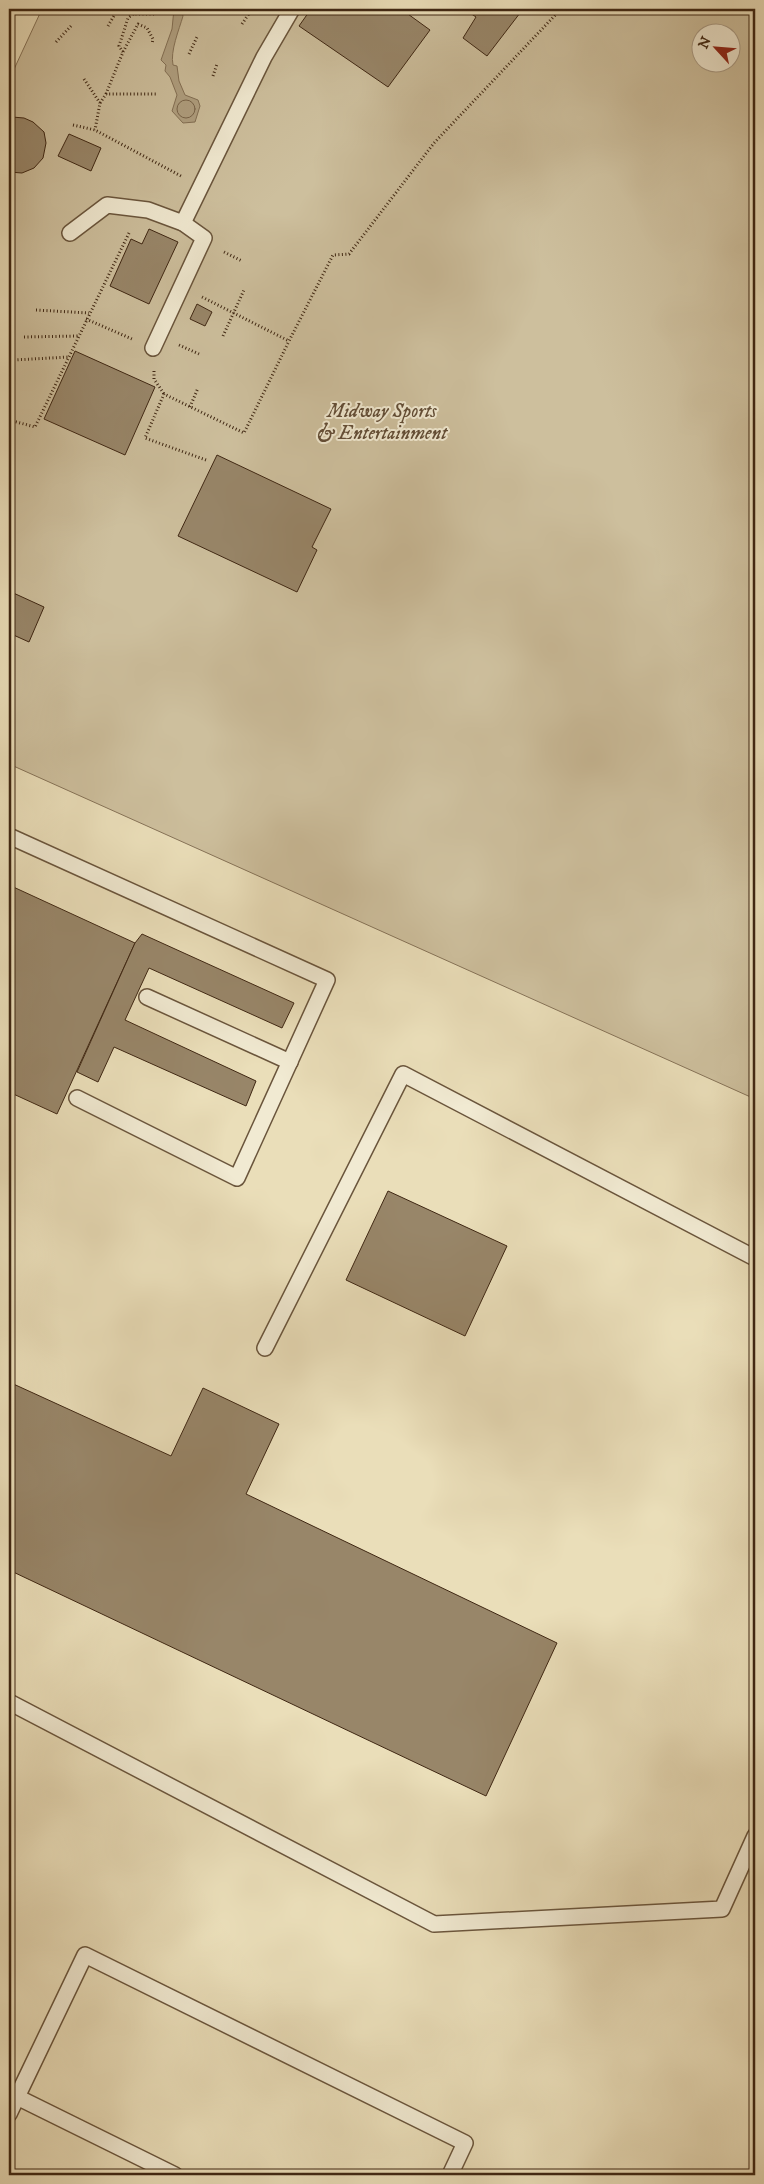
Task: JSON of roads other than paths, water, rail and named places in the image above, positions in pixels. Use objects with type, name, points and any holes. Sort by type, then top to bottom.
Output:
[{"type":"lane","points":[[183,223],[264,56],[292,9]]},
{"type":"lane","points":[[70,233],[107,205],[148,210],[183,223],[204,238],[153,348]]},
{"type":"lane","points":[[9,836],[327,980],[237,1178],[77,1098]]},
{"type":"lane","points":[[147,997],[290,1062]]},
{"type":"lane","points":[[265,1348],[403,1074],[755,1258]]},
{"type":"lane","points":[[9,1702],[434,1924],[722,1908],[755,1836]]},
{"type":"lane","points":[[9,2114],[85,1955],[465,2143],[450,2175]]},
{"type":"lane","points":[[17,2096],[175,2175]]},
{"type":"water","points":[[174,9],[181,9],[183,16],[174,47],[173,65],[177,66],[179,81],[185,95],[198,100],[200,106],[195,122],[183,123],[172,111],[177,95],[170,77],[165,71],[166,65],[161,60],[172,29]]},
{"type":"park label","name":"Midway Sports & Entertainment","points":[[382,422]]}]
